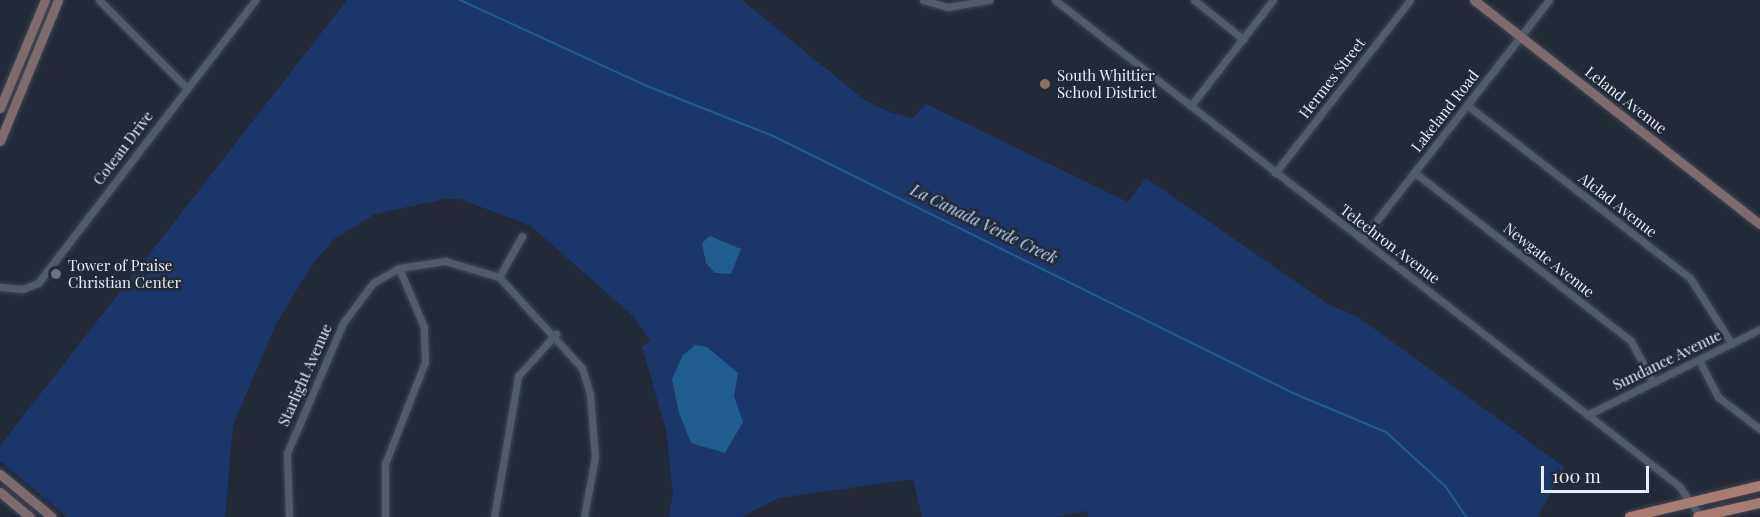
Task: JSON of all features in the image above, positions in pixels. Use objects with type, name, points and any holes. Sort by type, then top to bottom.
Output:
[{"type":"main road","points":[[0,108],[45,0]]},
{"type":"main road","points":[[0,141],[58,0]]},
{"type":"main road","name":"Leland Avenue","points":[[1473,0],[1760,224]]},
{"type":"main road","points":[[0,474],[52,517]]},
{"type":"main road","points":[[1630,517],[1760,486]]},
{"type":"main road","points":[[0,492],[30,517]]},
{"type":"main road","points":[[1699,517],[1760,503]]},
{"type":"street","points":[[99,0],[186,88]]},
{"type":"street","name":"Coteau Drive","points":[[0,287],[22,289],[38,283],[255,0]]},
{"type":"street","points":[[923,0],[948,7],[989,0]]},
{"type":"street","name":"Telechron Avenue","points":[[1055,0],[1192,104],[1275,173],[1363,238],[1678,486],[1699,517]]},
{"type":"street","points":[[1194,0],[1243,39]]},
{"type":"street","points":[[1192,104],[1273,0]]},
{"type":"street","name":"Hermes Street","points":[[1275,173],[1410,0]]},
{"type":"street","name":"Lakeland Road","points":[[1363,238],[1549,0]]},
{"type":"street","name":"Alclad Avenue","points":[[1467,105],[1690,278],[1718,314],[1732,344]]},
{"type":"street","name":"Newgate Avenue","points":[[1414,172],[1631,341],[1653,382]]},
{"type":"street","points":[[499,277],[522,236]]},
{"type":"street","points":[[385,517],[385,464],[425,362],[423,327],[399,268],[445,261],[499,277],[556,334],[582,368],[590,394],[595,457],[584,517]]},
{"type":"street","name":"Starlight Avenue","points":[[290,517],[287,453],[296,425],[343,323],[373,284],[399,268]]},
{"type":"street","name":"Sundance Avenue","points":[[1587,415],[1760,329]]},
{"type":"street","points":[[494,517],[518,376],[556,334]]},
{"type":"street","points":[[1699,360],[1718,397],[1760,429]]},
{"type":"shaded area","points":[[347,0],[742,0],[863,99],[889,112],[913,118],[926,104],[1128,202],[1146,178],[1331,306],[1357,316],[1564,467],[1538,517],[1088,517],[1087,511],[1055,517],[922,517],[913,479],[779,498],[741,517],[669,517],[673,491],[666,430],[642,347],[650,340],[633,316],[531,226],[460,199],[445,199],[375,214],[333,240],[312,265],[276,324],[233,425],[225,517],[67,517],[0,461],[0,446]]},
{"type":"shaded area","points":[[710,236],[741,249],[731,274],[715,273],[706,263],[702,243]]},
{"type":"shaded area","points":[[695,345],[707,347],[738,373],[734,396],[743,422],[725,453],[691,443],[679,413],[672,379],[683,355]]},
{"type":"waterway","name":"La Canada Verde Creek","points":[[460,0],[647,86],[773,136],[1295,394],[1386,432],[1446,487],[1466,517]]},
{"type":"place","name":"South Whittier School District","points":[[1045,84]]},
{"type":"place","name":"Tower of Praise Christian Center","points":[[56,274]]}]
